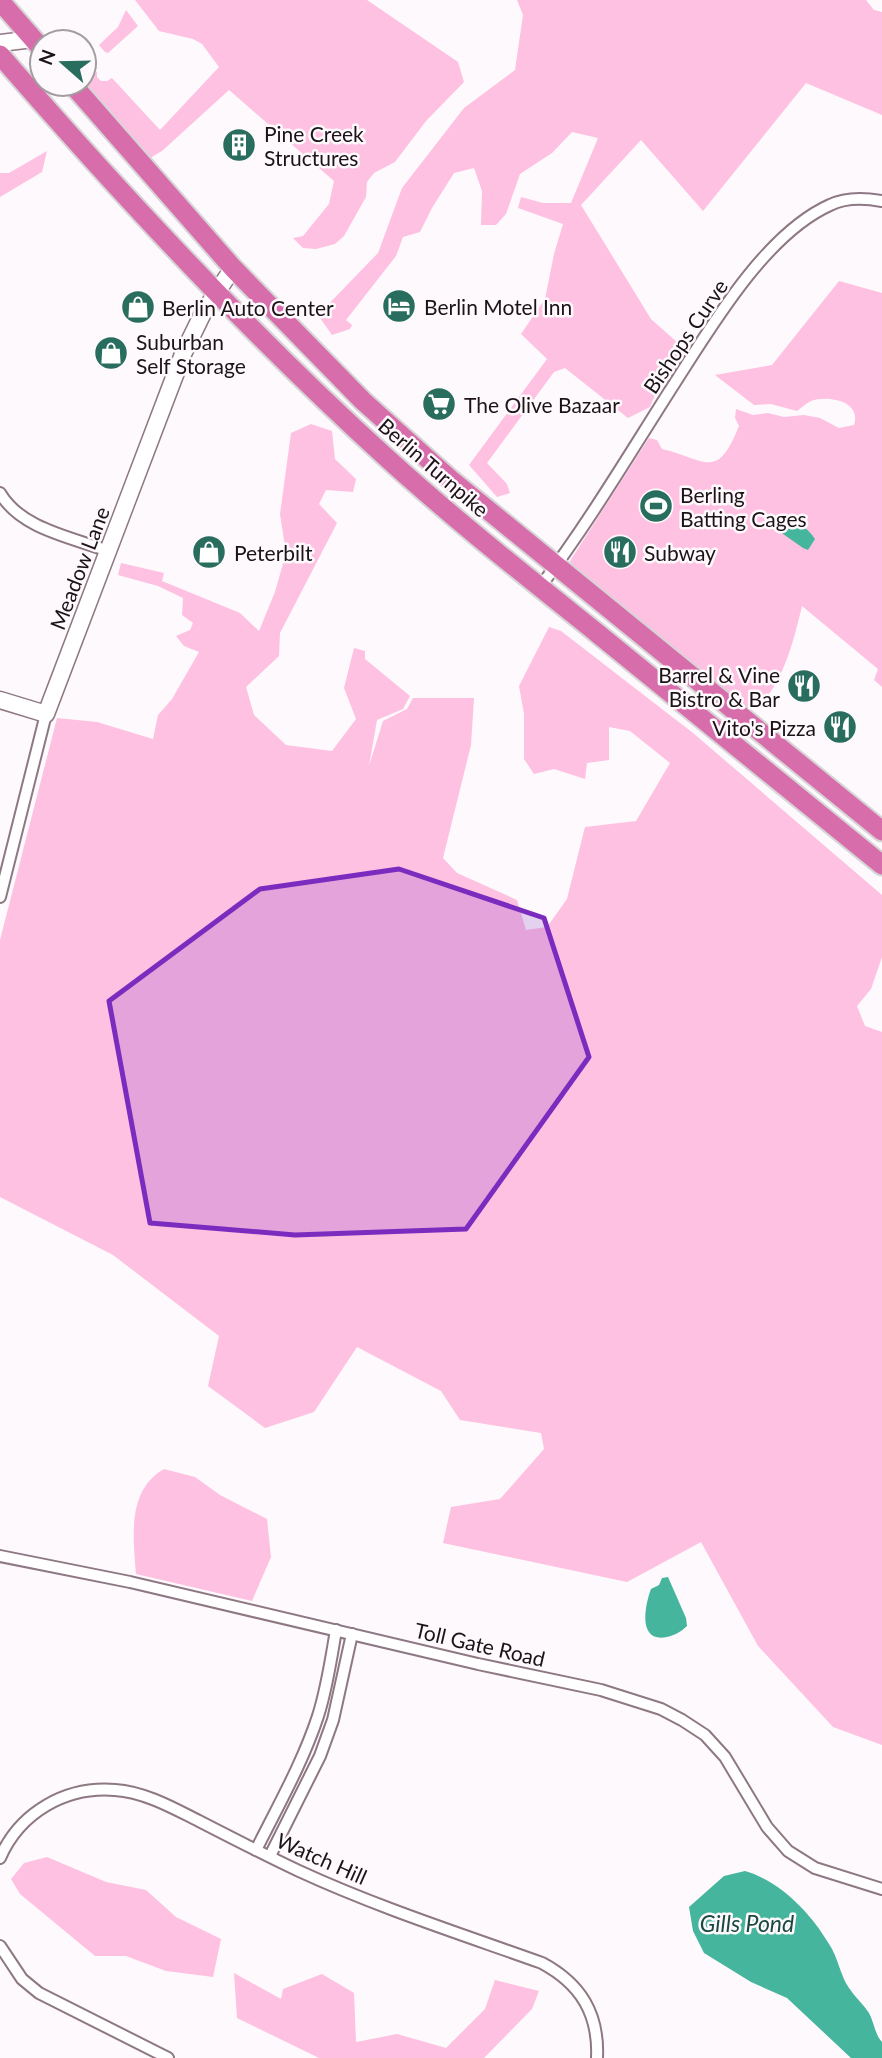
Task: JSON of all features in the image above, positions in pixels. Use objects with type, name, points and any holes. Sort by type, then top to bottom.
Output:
[{"type":"highway","points":[[0,1],[28,33]]},
{"type":"highway","name":"Berlin Turnpike","points":[[0,55],[104,172],[217,291],[388,459],[540,587],[882,865]]},
{"type":"highway","name":"Berlin Turnpike","points":[[84,98],[233,268],[363,401],[450,479],[882,831]]},
{"type":"street","points":[[0,43],[28,44]]},
{"type":"street","name":"Bishops Curve","points":[[540,587],[730,299],[760,263],[796,227],[831,204],[846,200],[882,201]]},
{"type":"street","name":"Meadow Lane","points":[[0,897],[46,714],[187,344],[233,268]]},
{"type":"street","points":[[0,492],[7,505],[27,521],[108,551]]},
{"type":"street","points":[[0,700],[46,714]]},
{"type":"street","name":"Toll Gate Road","points":[[0,1556],[127,1581],[601,1690],[661,1709],[705,1735],[725,1757],[767,1828],[788,1851],[815,1868],[882,1889]]},
{"type":"street","points":[[256,1850],[319,1715],[336,1630]]},
{"type":"street","points":[[270,1856],[329,1732],[352,1634]]},
{"type":"street","points":[[328,1678],[342,1682]]},
{"type":"street","points":[[290,1782],[304,1788]]},
{"type":"street","name":"Watch Hill","points":[[0,1858],[23,1822],[64,1796],[99,1789],[152,1798],[334,1887],[542,1964],[562,1974],[576,1988],[591,2015],[598,2043],[597,2058]]},
{"type":"street","points":[[0,1946],[22,1979],[39,1993],[168,2058]]},
{"type":"highlighted area","points":[[399,869],[544,918],[589,1057],[466,1229],[295,1235],[150,1223],[109,1001],[260,889]]},
{"type":"shaded area","points":[[135,0],[367,0],[458,62],[464,82],[426,121],[395,162],[374,173],[367,182],[366,197],[344,236],[335,244],[316,249],[303,248],[293,238],[303,236],[329,204],[334,181],[229,90],[162,151],[150,158],[98,97],[98,78],[107,81],[112,78],[160,130],[219,67],[202,44],[193,39],[159,31]]},
{"type":"shaded area","points":[[517,0],[866,0],[874,10],[882,12],[882,115],[806,83],[703,211],[641,140],[581,205],[651,319],[688,352],[677,368],[662,378],[650,407],[628,418],[565,368],[554,372],[487,463],[507,484],[510,493],[497,497],[469,465],[547,359],[521,334],[545,299],[563,224],[518,208],[521,197],[543,203],[571,203],[598,138],[572,132],[552,153],[520,174],[506,214],[496,225],[481,225],[482,191],[474,168],[454,173],[420,232],[403,237],[396,256],[346,320],[352,325],[350,329],[332,335],[318,315],[378,253],[402,188],[464,108],[515,70],[523,15]]},
{"type":"shaded area","points":[[126,10],[138,26],[108,53],[105,52],[99,45],[118,27]]},
{"type":"shaded area","points":[[47,151],[42,172],[0,197],[0,173],[9,173]]},
{"type":"shaded area","points":[[839,281],[882,293],[882,687],[874,680],[878,669],[802,606],[787,660],[775,685],[758,707],[744,709],[573,567],[570,561],[649,438],[657,440],[662,449],[709,462],[724,454],[731,443],[739,426],[735,418],[736,409],[753,415],[804,415],[820,418],[839,428],[854,425],[853,410],[842,402],[818,399],[797,411],[771,404],[754,405],[715,375],[772,365]]},
{"type":"shaded area","points":[[311,424],[332,431],[335,459],[356,479],[353,492],[326,490],[319,504],[337,523],[280,633],[279,656],[246,687],[254,715],[286,745],[332,751],[356,719],[344,688],[354,648],[365,651],[365,659],[410,696],[403,709],[377,720],[369,766],[383,721],[407,709],[413,698],[474,698],[471,745],[443,858],[457,873],[517,900],[526,930],[547,927],[567,899],[585,827],[636,821],[670,763],[630,731],[609,727],[609,760],[587,763],[585,779],[554,769],[534,774],[524,759],[524,714],[519,686],[549,627],[561,631],[693,733],[882,895],[882,957],[871,989],[857,1006],[865,1026],[882,1032],[882,1745],[833,1727],[758,1646],[701,1542],[627,1582],[443,1543],[451,1507],[500,1499],[544,1449],[541,1433],[460,1420],[441,1391],[357,1347],[314,1412],[265,1428],[208,1386],[219,1336],[113,1255],[0,1197],[0,940],[57,718],[97,722],[153,739],[158,715],[172,699],[199,652],[184,646],[176,636],[190,630],[193,623],[182,615],[183,598],[158,586],[118,575],[121,563],[164,573],[162,581],[240,613],[259,631],[275,592],[286,553],[280,514],[291,433]]},
{"type":"shaded area","points":[[164,1469],[195,1477],[220,1495],[267,1519],[271,1557],[252,1601],[136,1574],[134,1530],[138,1502],[152,1478]]},
{"type":"shaded area","points":[[47,1857],[106,1882],[146,1890],[176,1917],[221,1939],[213,1977],[166,1971],[126,1956],[95,1956],[20,1894],[11,1879],[24,1863]]},
{"type":"shaded area","points":[[234,1973],[281,1999],[283,1989],[322,1974],[354,1993],[356,2042],[397,2034],[446,2048],[485,2009],[495,1980],[539,1991],[532,2009],[484,2058],[319,2058],[237,2018]]},
{"type":"water","points":[[777,517],[799,523],[808,530],[815,539],[808,550],[776,529],[773,521]]},
{"type":"water","points":[[668,1577],[687,1626],[673,1635],[657,1637],[647,1629],[647,1604],[651,1589],[659,1585],[662,1578]]},
{"type":"water","name":"Gills Pond","points":[[745,1871],[782,1890],[804,1910],[822,1932],[846,1983],[871,2017],[882,2042],[882,2058],[851,2058],[787,1998],[751,1982],[704,1953],[693,1931],[689,1907],[724,1876]]},
{"type":"place","name":"Pine Creek Structures","points":[[239,145]]},
{"type":"place","name":"Berlin Motel Inn","points":[[399,306]]},
{"type":"place","name":"Berlin Auto Center","points":[[138,307]]},
{"type":"place","name":"Suburban Self Storage","points":[[111,353]]},
{"type":"place","name":"The Olive Bazaar","points":[[439,404]]},
{"type":"place","name":"Berling Batting Cages","points":[[656,506]]},
{"type":"place","name":"Peterbilt","points":[[209,552]]},
{"type":"place","name":"Subway","points":[[620,552]]},
{"type":"place","name":"Barrel & Vine Bistro & Bar","points":[[804,686]]},
{"type":"place","name":"Vito's Pizza","points":[[840,727]]}]
